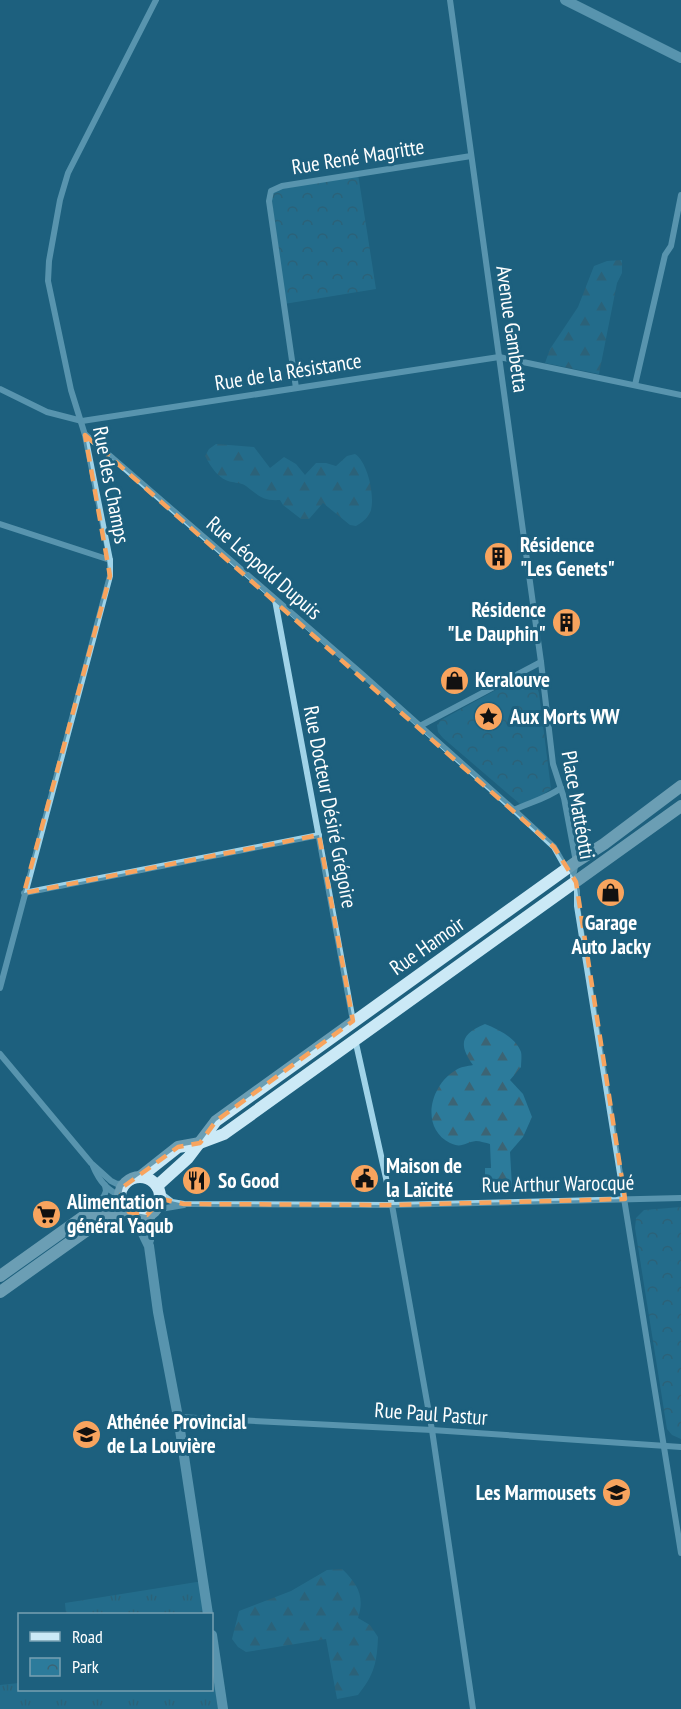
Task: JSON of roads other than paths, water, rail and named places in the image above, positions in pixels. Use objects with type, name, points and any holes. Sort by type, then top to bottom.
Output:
[{"type":"main road","name":"Rue Hamoir","points":[[140,1177],[161,1158],[178,1147],[200,1143],[225,1134],[355,1039],[573,872],[603,844],[681,786]]},
{"type":"main road","name":"Rue Hamoir","points":[[158,1189],[188,1158],[216,1121],[353,1021],[573,872],[681,806]]},
{"type":"main road","points":[[0,1276],[83,1217],[95,1213],[120,1197],[126,1183],[140,1177],[152,1181],[158,1189],[159,1201],[152,1212],[130,1213],[97,1223],[0,1292]]},
{"type":"main road","points":[[120,1197],[130,1213]]},
{"type":"street","name":"Rue des Champs","points":[[0,988],[110,576],[110,560],[86,435],[71,390],[48,281],[49,261],[60,200],[68,172],[156,0]]},
{"type":"street","name":"Avenue Gambetta","points":[[450,0],[541,662]]},
{"type":"street","points":[[565,0],[681,58]]},
{"type":"street","name":"Rue René Magritte","points":[[296,388],[269,201],[271,191],[282,186],[471,156]]},
{"type":"street","points":[[635,385],[665,255],[671,246],[681,195]]},
{"type":"street","name":"Rue de la Résistance","points":[[82,421],[499,357]]},
{"type":"street","points":[[499,357],[681,395]]},
{"type":"street","points":[[0,390],[42,410],[82,421]]},
{"type":"street","name":"Rue Léopold Dupuis","points":[[86,435],[420,726]]},
{"type":"street","points":[[0,524],[110,560]]},
{"type":"street","name":"Rue Docteur Désiré Grégoire","points":[[275,599],[353,1021]]},
{"type":"street","points":[[420,726],[541,662]]},
{"type":"street","name":"Place Mattéotti","points":[[541,662],[553,764],[561,788],[573,872]]},
{"type":"street","name":"Place Mattéotti","points":[[420,726],[554,847],[573,872]]},
{"type":"street","points":[[514,810],[533,801],[542,800],[561,788]]},
{"type":"street","points":[[24,892],[319,835]]},
{"type":"street","points":[[573,872],[681,1553]]},
{"type":"street","points":[[355,1039],[392,1205],[432,1430],[473,1709]]},
{"type":"street","points":[[0,1054],[91,1163],[111,1181],[117,1184],[126,1183]]},
{"type":"street","points":[[91,1163],[97,1175],[112,1192],[120,1197]]},
{"type":"street","points":[[83,1217],[104,1196],[106,1191],[104,1183]]},
{"type":"street","name":"Rue Arthur Warocqué","points":[[158,1189],[172,1202],[184,1204],[392,1205],[681,1198]]},
{"type":"street","name":"Rue Arthur Warocqué","points":[[152,1212],[184,1204]]},
{"type":"street","points":[[152,1212],[148,1243],[158,1312],[178,1417],[208,1613]]},
{"type":"street","points":[[130,1213],[148,1243]]},
{"type":"street","name":"Rue Paul Pastur","points":[[178,1417],[432,1430],[681,1447]]},
{"type":"street","points":[[213,1642],[223,1709]]},
{"type":"place","name":"Résidence \"Les Genets\"","points":[[499,557]]},
{"type":"place","name":"Résidence \"Le Dauphin\"","points":[[567,622]]},
{"type":"place","name":"Keralouve","points":[[454,680]]},
{"type":"place","name":"Aux Morts WW","points":[[489,717]]},
{"type":"place","name":"Garage Auto Jacky","points":[[611,892]]},
{"type":"place","name":"Maison de la Laïcité","points":[[365,1178]]},
{"type":"place","name":"So Good","points":[[197,1181]]},
{"type":"place","name":"Alimentation général Yaqub","points":[[46,1214]]},
{"type":"place","name":"Athénée Provincial de La Louvière","points":[[86,1434]]},
{"type":"place","name":"Les Marmousets","points":[[617,1493]]}]
